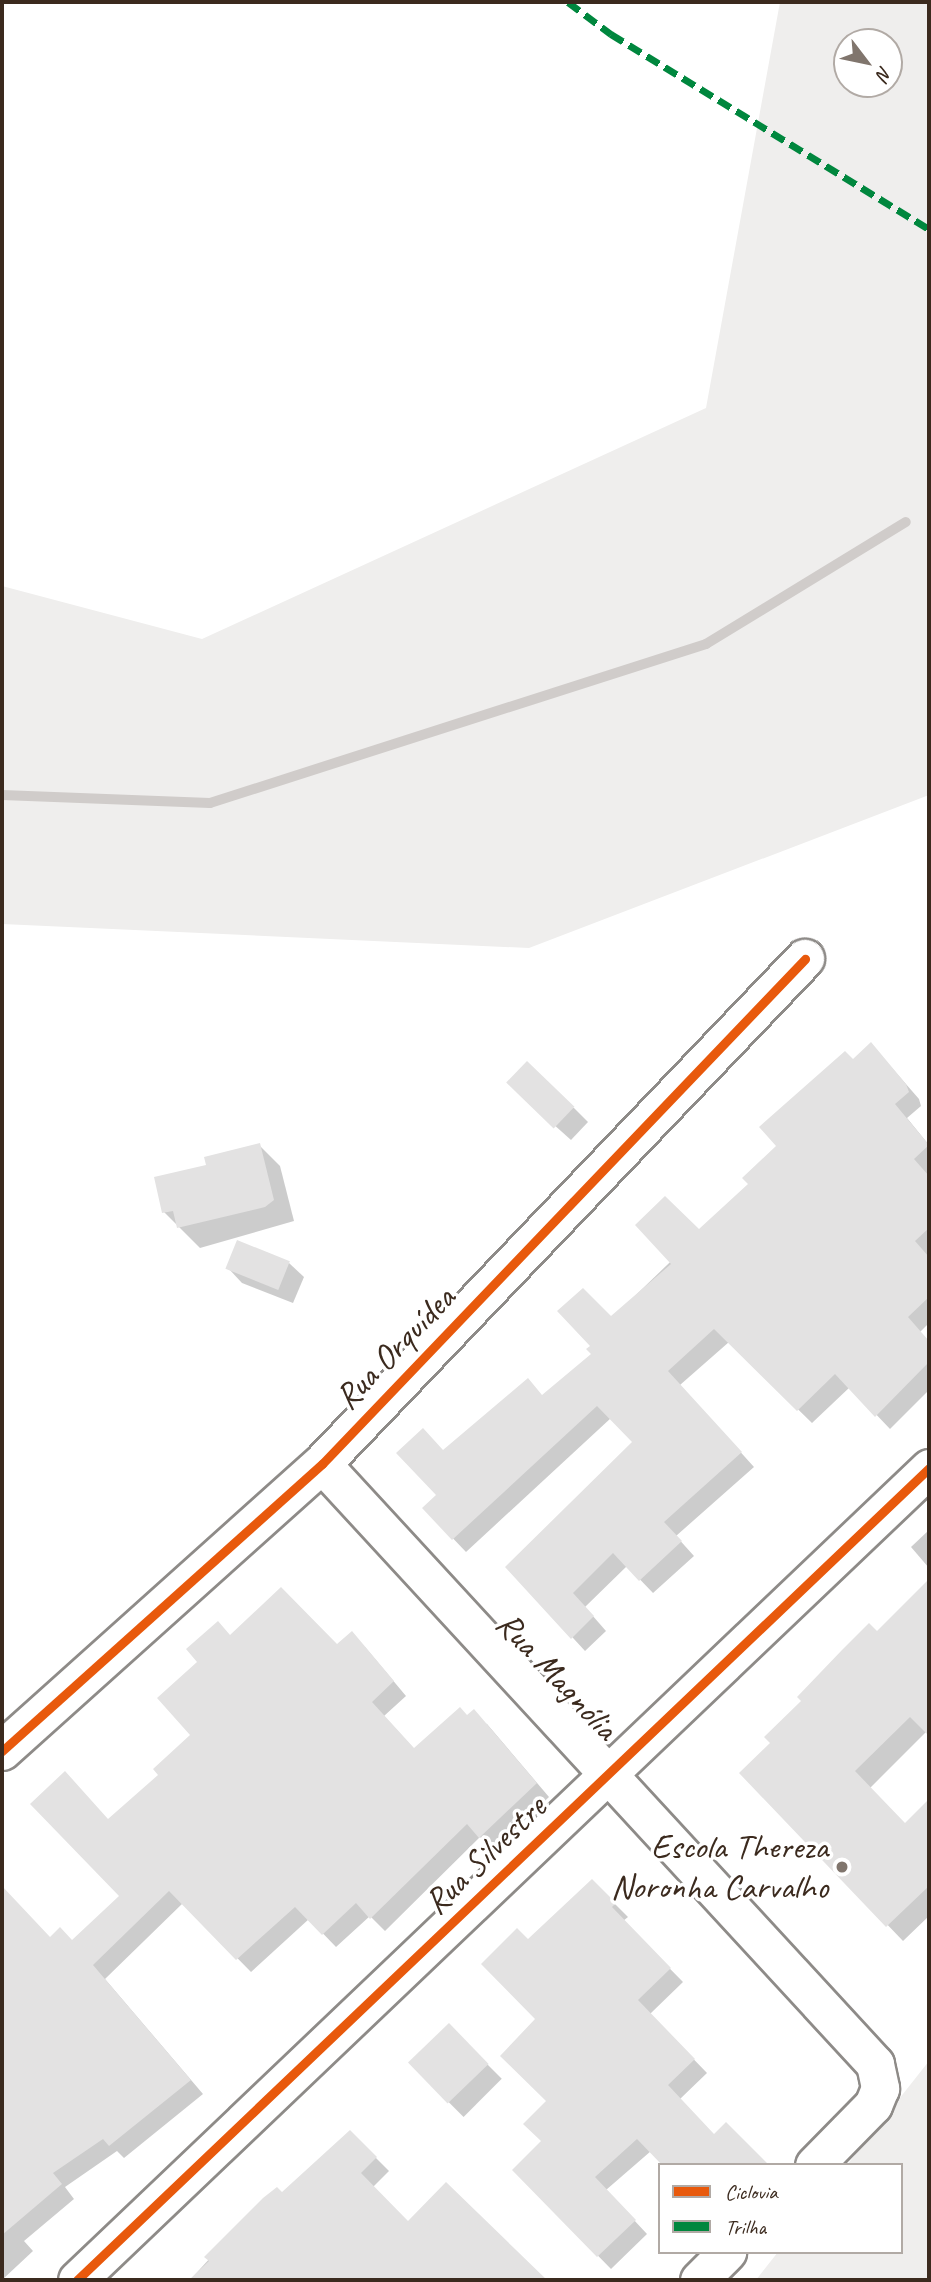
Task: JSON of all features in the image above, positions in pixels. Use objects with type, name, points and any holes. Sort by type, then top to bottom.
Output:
[{"type":"street","name":"Rua Orquídea","points":[[2,1751],[322,1464],[805,959]]},
{"type":"street","name":"Rua Magnólia","points":[[322,1464],[875,2064],[880,2088],[873,2105],[816,2163]]},
{"type":"street","name":"Rua Silvestre","points":[[77,2280],[929,1468]]},
{"type":"street","points":[[699,2280],[725,2254]]},
{"type":"shaded area","points":[[780,2],[929,2],[929,795],[529,948],[2,924],[2,586],[202,639],[706,408]]},
{"type":"shaded area","points":[[929,2061],[929,2280],[756,2280],[776,2254],[903,2254],[903,2163],[849,2163]]},
{"type":"building","points":[[871,1042],[906,1084],[909,1092],[895,1104],[929,1145],[914,1159],[929,1176],[929,1228],[915,1241],[929,1257],[929,1297],[908,1317],[929,1341],[929,1362],[875,1417],[835,1374],[797,1411],[714,1329],[668,1371],[742,1452],[664,1522],[682,1541],[639,1581],[613,1553],[573,1593],[594,1616],[571,1639],[505,1567],[632,1442],[597,1406],[452,1540],[422,1508],[436,1495],[396,1453],[423,1428],[443,1450],[528,1378],[542,1395],[591,1354],[586,1349],[590,1346],[557,1311],[583,1288],[611,1316],[671,1264],[635,1225],[665,1196],[699,1229],[748,1184],[742,1178],[776,1146],[759,1127],[845,1051],[853,1059]]},
{"type":"building","points":[[527,1061],[574,1107],[554,1128],[506,1083]]},
{"type":"building","points":[[260,1143],[274,1200],[265,1207],[177,1228],[173,1211],[162,1213],[154,1177],[206,1165],[204,1157]]},
{"type":"building","points":[[237,1240],[290,1261],[278,1290],[225,1269]]},
{"type":"building","points":[[929,1579],[929,1736],[910,1717],[855,1771],[905,1823],[929,1799],[929,1886],[886,1927],[739,1773],[770,1743],[764,1737],[801,1701],[797,1697],[842,1650],[869,1623],[877,1631]]},
{"type":"building","points":[[281,1587],[337,1644],[352,1631],[394,1681],[372,1702],[414,1748],[460,1707],[467,1715],[474,1709],[537,1783],[479,1838],[467,1824],[370,1919],[356,1903],[322,1935],[295,1907],[236,1960],[169,1891],[93,1965],[191,2080],[109,2146],[103,2139],[53,2173],[62,2184],[2,2235],[2,1886],[50,1937],[60,1927],[72,1940],[119,1896],[30,1804],[65,1771],[108,1819],[158,1775],[153,1769],[190,1735],[157,1698],[197,1662],[186,1649],[218,1621],[230,1635]]},
{"type":"building","points":[[592,1879],[616,1903],[612,1907],[671,1968],[638,2000],[695,2059],[668,2085],[714,2134],[726,2122],[767,2163],[660,2163],[637,2139],[595,2177],[636,2220],[597,2257],[512,2170],[541,2141],[523,2124],[546,2101],[500,2056],[535,2019],[481,1964],[517,1928],[528,1939]]},
{"type":"building","points":[[449,2023],[489,2064],[448,2104],[408,2063]]},
{"type":"building","points":[[350,2130],[377,2157],[361,2173],[408,2221],[446,2182],[547,2280],[189,2280],[209,2261],[204,2257],[263,2198],[277,2187],[282,2192]]},
{"type":"waterway","points":[[2,795],[210,803],[706,644],[906,522]]},
{"type":"marked path","points":[[568,2],[611,34],[929,229]]},
{"type":"cycle path","points":[[2,1751],[322,1464],[805,959]]},
{"type":"cycle path","points":[[77,2280],[929,1468]]},
{"type":"place","name":"Escola Thereza Noronha Carvalho","points":[[842,1867]]}]
